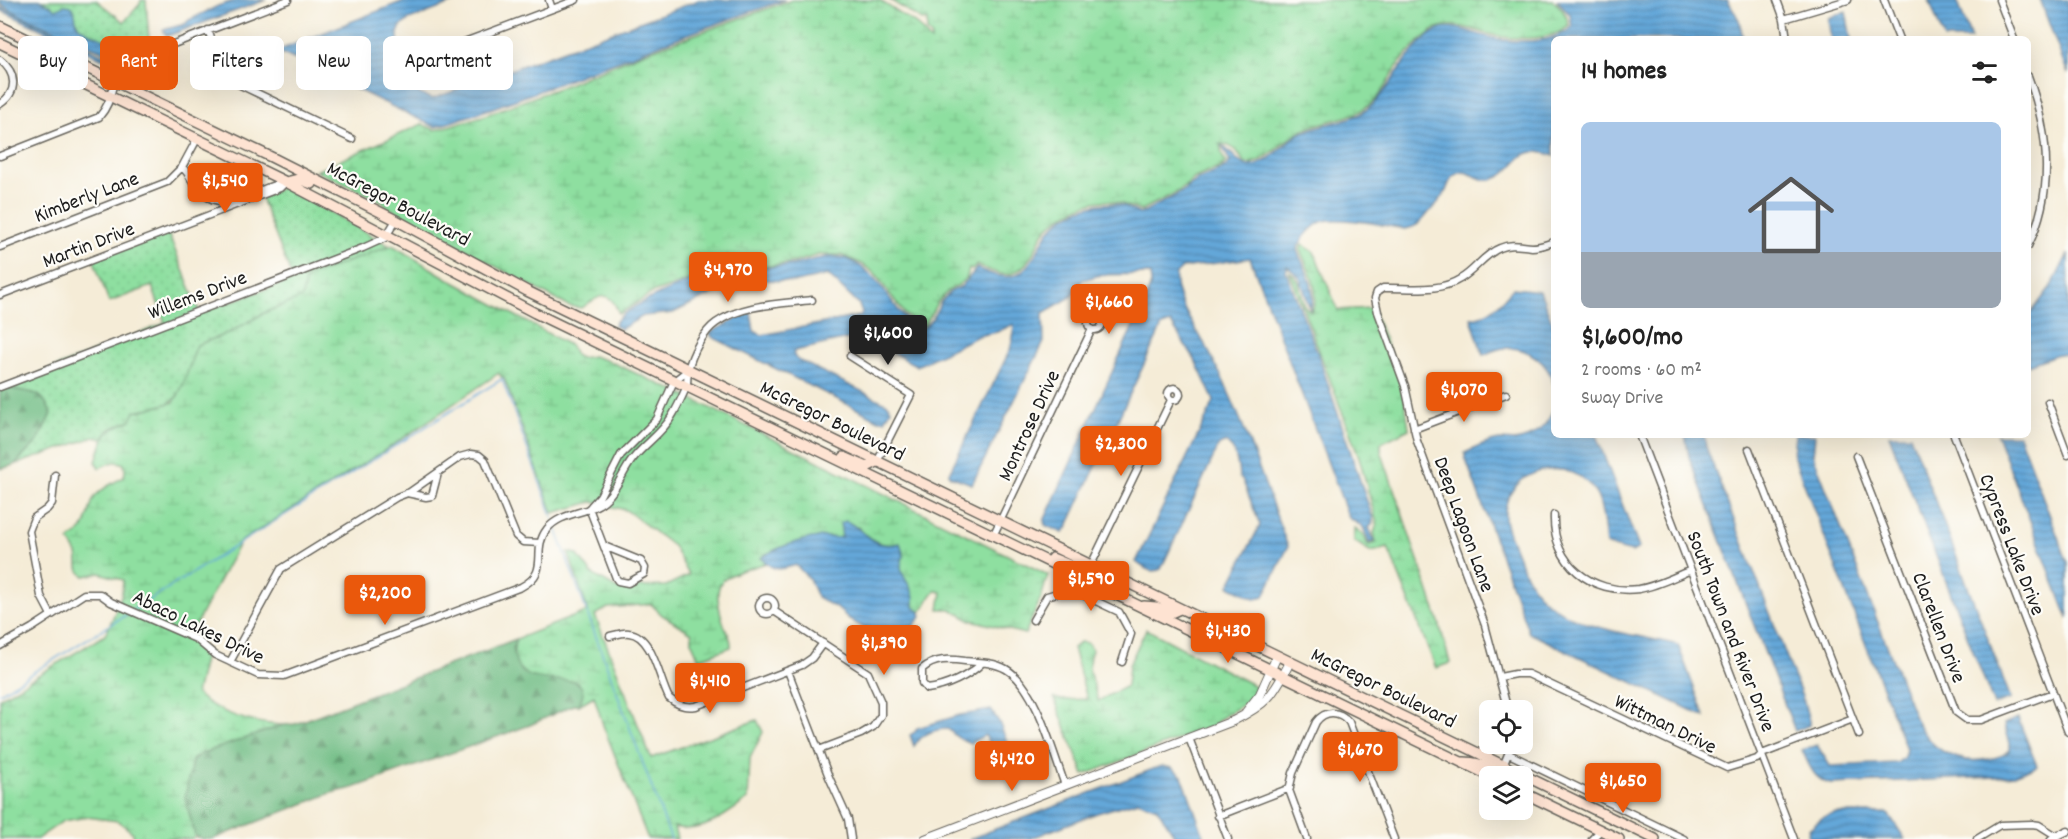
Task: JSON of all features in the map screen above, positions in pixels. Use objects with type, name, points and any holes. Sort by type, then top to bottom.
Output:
[{"type":"main road","name":"McGregor Boulevard","points":[[0,26],[100,75]]},
{"type":"main road","name":"McGregor Boulevard","points":[[0,44],[286,182],[535,313],[1479,771]]},
{"type":"main road","name":"McGregor Boulevard","points":[[131,90],[396,220],[527,291],[1653,838]]},
{"type":"main road","points":[[286,182],[292,179],[302,180],[347,200],[356,200]]},
{"type":"main road","points":[[824,454],[839,455],[867,466],[878,462]]},
{"type":"main road","points":[[1032,554],[1043,554],[1079,569],[1091,565]]},
{"type":"main road","points":[[1086,581],[1092,576],[1102,577],[1143,595],[1151,595]]},
{"type":"main road","points":[[1139,606],[1156,607],[1171,613],[1180,609]]},
{"type":"main road","points":[[1460,762],[1474,761],[1491,768],[1504,764]]},
{"type":"main road","points":[[1533,798],[1619,839]]},
{"type":"main road","points":[[1605,834],[1611,825],[1653,838]]},
{"type":"street","points":[[178,42],[288,0]]},
{"type":"street","points":[[549,0],[552,9]]},
{"type":"street","points":[[480,36],[576,0]]},
{"type":"street","points":[[1777,0],[1784,19],[1787,36]]},
{"type":"street","points":[[1784,19],[1848,0]]},
{"type":"street","points":[[1884,0],[1898,36]]},
{"type":"street","points":[[1999,0],[2013,36]]},
{"type":"street","points":[[208,30],[223,71],[232,81],[352,139]]},
{"type":"street","points":[[0,60],[10,71],[14,84],[9,96],[0,104]]},
{"type":"street","points":[[2031,85],[2041,115],[2047,157],[2045,194],[2031,239]]},
{"type":"street","points":[[0,156],[99,117],[109,103],[111,90]]},
{"type":"street","name":"Kimberly Lane","points":[[0,247],[161,186],[183,167],[197,139]]},
{"type":"street","points":[[183,167],[202,194],[218,202],[231,201],[286,182]]},
{"type":"street","name":"Martin Drive","points":[[0,295],[280,188],[286,182]]},
{"type":"street","points":[[388,234],[396,220]]},
{"type":"street","name":"Willems Drive","points":[[0,387],[363,248],[383,240],[388,234]]},
{"type":"street","name":"Deep Lagoon Lane","points":[[1505,700],[1485,625],[1414,429],[1405,386],[1376,305],[1377,292],[1383,288],[1426,288],[1448,285],[1461,279],[1498,248],[1517,245],[1537,246],[1551,243]]},
{"type":"street","points":[[230,662],[281,569],[406,493],[460,457],[471,454],[479,455],[488,465],[516,536],[523,542],[540,543],[547,529],[557,520],[596,506],[608,498],[630,462],[667,424],[686,387],[688,370],[710,328],[722,319],[745,310],[812,300]]},
{"type":"street","name":"Montrose Drive","points":[[993,536],[1092,329]]},
{"type":"street","points":[[850,356],[911,396],[878,462]]},
{"type":"street","points":[[590,508],[600,496],[616,462],[657,419],[674,381],[688,370]]},
{"type":"street","points":[[1414,429],[1506,394]]},
{"type":"street","points":[[1091,565],[1172,400]]},
{"type":"street","points":[[2048,402],[2068,455]]},
{"type":"street","name":"South Town and River Drive","points":[[1640,438],[1794,839]]},
{"type":"street","name":"Cypress Lake Drive","points":[[1955,438],[2068,732]]},
{"type":"street","points":[[1749,449],[1859,735]]},
{"type":"street","name":"Clarellen Drive","points":[[1856,456],[1956,712],[1967,720],[1981,720],[2053,693]]},
{"type":"street","points":[[406,493],[432,496],[439,472]]},
{"type":"street","points":[[51,615],[41,596],[29,531],[34,518],[52,503],[55,475]]},
{"type":"street","points":[[590,508],[604,546],[618,581],[628,583],[644,574],[645,568],[641,561],[604,546]]},
{"type":"street","points":[[1554,515],[1556,540],[1561,553],[1579,574],[1594,582],[1636,589],[1651,586],[1691,570]]},
{"type":"street","name":"Abaco Lakes Drive","points":[[0,646],[80,596],[89,593],[100,594],[117,604],[201,641],[215,655],[230,662],[266,676],[292,674],[521,587],[533,580],[539,570],[540,543]]},
{"type":"street","points":[[1079,593],[1086,581]]},
{"type":"street","points":[[1033,620],[1047,596],[1064,591],[1079,593],[1119,612],[1131,634],[1122,662]]},
{"type":"street","points":[[774,610],[868,673],[879,696],[881,709],[878,722],[868,731],[819,750]]},
{"type":"street","points":[[610,636],[628,633],[640,637],[645,642],[666,691],[675,703],[681,706],[696,706],[788,671],[807,662],[823,644]]},
{"type":"street","points":[[1233,721],[1254,703],[1277,656]]},
{"type":"street","points":[[982,663],[971,673],[936,687],[927,689],[922,683],[922,669],[931,663],[947,659],[982,663],[1007,670],[1029,692],[1065,786]]},
{"type":"street","points":[[925,839],[1233,721],[1266,702],[1290,662]]},
{"type":"street","points":[[788,671],[848,819],[851,839]]},
{"type":"street","name":"Wittman Drive","points":[[1500,677],[1528,674],[1720,767],[1733,767],[1757,759],[1762,754],[1852,719]]},
{"type":"street","points":[[2061,713],[2068,710]]},
{"type":"street","points":[[1307,839],[1290,796],[1290,788],[1293,773],[1316,722],[1324,715],[1331,713],[1339,714],[1348,722],[1394,839]]},
{"type":"street","points":[[1189,738],[1228,839]]},
{"type":"street","points":[[1504,764],[1509,754],[1684,839]]},
{"type":"street","points":[[1218,816],[1290,788]]},
{"type":"street","points":[[1977,839],[2000,825],[2032,824],[2039,825],[2055,834],[2065,832]]},
{"type":"street","points":[[2050,839],[2065,832]]},
{"type":"street","points":[[1592,839],[1605,834]]},
{"type":"green space","points":[[0,0],[96,0],[124,22],[141,0],[146,0],[149,36],[100,36],[100,50],[88,45],[88,36],[68,36],[0,4]]},
{"type":"green space","points":[[792,0],[879,0],[916,24],[931,41],[932,37],[927,31],[927,20],[923,21],[890,0],[1552,0],[1564,11],[1569,26],[1552,35],[1529,38],[1494,35],[1458,26],[1438,28],[1411,50],[1396,68],[1378,97],[1366,108],[1299,132],[1266,157],[1252,163],[1245,163],[1232,148],[1220,144],[1226,162],[1221,167],[1195,178],[1179,191],[1140,211],[1110,201],[1079,207],[1060,218],[1045,231],[1030,258],[1018,270],[1005,274],[977,265],[972,270],[969,269],[967,277],[948,291],[937,303],[923,326],[915,323],[905,314],[874,273],[862,264],[841,255],[819,255],[770,266],[723,268],[652,293],[619,314],[612,300],[604,296],[582,308],[568,306],[387,207],[382,201],[316,171],[422,124],[435,130],[483,116],[640,54]]},
{"type":"green space","points":[[285,186],[390,246],[308,277],[305,281],[303,298],[266,312],[229,333],[197,345],[182,389],[169,403],[143,409],[131,420],[110,429],[102,439],[94,437],[14,465],[38,441],[7,387],[165,323],[152,286],[109,302],[93,258],[168,233],[200,312],[293,280],[261,198]]},
{"type":"green space","points":[[1302,244],[1314,252],[1338,310],[1372,308],[1403,387],[1409,429],[1381,443],[1381,451],[1438,619],[1450,663],[1436,668],[1388,548],[1371,552],[1354,541],[1355,528],[1363,534],[1368,545],[1376,543],[1374,533],[1377,524],[1359,457],[1289,271],[1298,280],[1305,307],[1311,311],[1315,288],[1300,250]]},
{"type":"green space","points":[[392,245],[452,281],[571,346],[575,355],[580,358],[593,356],[611,362],[688,397],[1048,575],[1041,598],[1025,634],[968,619],[951,609],[939,609],[942,592],[935,591],[920,612],[914,607],[913,595],[904,579],[893,545],[873,540],[858,527],[843,532],[842,537],[828,537],[766,554],[761,558],[766,563],[739,571],[723,580],[719,587],[719,608],[731,647],[699,659],[692,643],[692,633],[662,615],[651,604],[608,608],[595,615],[651,758],[757,720],[763,732],[750,758],[748,799],[704,826],[684,829],[674,827],[677,839],[648,839],[604,728],[594,696],[579,705],[583,693],[577,682],[542,679],[526,674],[516,662],[514,645],[516,639],[588,611],[568,552],[577,554],[592,574],[616,588],[666,586],[689,575],[673,546],[626,510],[592,502],[553,513],[504,378],[499,373],[390,447],[240,542],[189,637],[206,651],[196,694],[215,707],[237,717],[260,723],[283,725],[203,753],[192,760],[185,798],[195,836],[193,839],[134,839],[133,833],[118,821],[87,817],[63,821],[37,839],[0,839],[0,698],[105,635],[122,593],[123,580],[100,573],[85,576],[82,574],[78,569],[77,554],[69,541],[83,529],[95,496],[124,477],[124,464],[114,462],[99,468],[96,462],[106,435],[131,420],[135,412],[174,402],[197,345],[229,333],[266,312],[302,298],[308,277]]},
{"type":"green space","points":[[6,387],[39,395],[51,414],[38,441],[14,465],[0,469],[0,389]]},
{"type":"green space","points":[[1146,629],[1259,688],[1250,700],[1218,720],[1216,725],[1084,775],[1054,698],[1087,699],[1073,648],[1080,642],[1088,643],[1092,650],[1089,669],[1098,701],[1127,686],[1129,665]]},
{"type":"green space","points":[[516,639],[513,648],[532,677],[569,680],[581,685],[583,694],[579,705],[575,704],[530,725],[353,788],[331,793],[213,839],[201,839],[195,836],[185,798],[192,761],[203,753],[283,725],[295,724]]},
{"type":"water","points":[[0,0],[41,0],[56,9],[65,5],[71,6],[78,25],[83,30],[100,37],[100,50],[88,45],[88,36],[68,36],[0,4]]},
{"type":"water","points":[[236,0],[266,0],[167,36],[163,30],[185,24],[218,6]]},
{"type":"water","points":[[406,0],[461,0],[409,20],[401,26],[398,36],[383,36],[383,90],[417,90],[420,94],[432,99],[456,90],[513,90],[513,69],[699,0],[785,0],[674,39],[512,101],[435,127],[358,90],[371,90],[371,36],[315,36]]},
{"type":"water","points":[[1557,0],[1728,0],[1739,20],[1742,36],[1556,36],[1572,27],[1570,15]]},
{"type":"water","points":[[1929,0],[1957,0],[1970,36],[1943,36]]},
{"type":"water","points":[[2040,0],[2068,0],[2068,74]]},
{"type":"water","points":[[0,7],[62,36],[55,36],[0,10]]},
{"type":"water","points":[[1846,12],[1850,36],[1831,36],[1828,18]]},
{"type":"water","points":[[1448,28],[1460,29],[1495,38],[1518,41],[1551,38],[1551,155],[1531,152],[1524,155],[1500,176],[1491,180],[1466,172],[1457,174],[1450,180],[1441,199],[1422,221],[1405,229],[1338,220],[1328,220],[1317,224],[1303,238],[1297,250],[1312,287],[1310,309],[1300,278],[1287,266],[1286,272],[1318,354],[1373,519],[1369,527],[1374,541],[1369,543],[1363,527],[1349,518],[1250,258],[1182,268],[1176,274],[1181,302],[1230,396],[1288,547],[1264,596],[1256,599],[1229,586],[1260,525],[1243,481],[1239,477],[1234,453],[1226,442],[1219,445],[1161,569],[1151,571],[1136,562],[1214,401],[1195,360],[1171,323],[1162,326],[1067,528],[1063,533],[1045,525],[1044,521],[1141,312],[1151,284],[1150,274],[1101,275],[1082,280],[1071,297],[1043,313],[1044,342],[972,484],[950,476],[949,473],[1010,350],[1014,324],[997,332],[978,336],[917,366],[890,351],[868,334],[793,353],[796,359],[888,404],[891,409],[885,420],[879,420],[710,334],[751,312],[754,331],[762,335],[860,316],[862,313],[859,305],[828,275],[796,282],[767,280],[735,283],[673,313],[643,316],[621,329],[614,326],[619,318],[646,301],[716,272],[782,266],[840,257],[860,266],[871,275],[903,316],[923,329],[932,319],[941,302],[950,292],[962,286],[977,268],[1003,277],[1019,273],[1029,263],[1049,231],[1064,217],[1074,212],[1094,205],[1114,204],[1140,214],[1180,193],[1197,180],[1223,169],[1230,162],[1222,146],[1246,166],[1256,165],[1269,158],[1299,134],[1360,114],[1384,92],[1419,44],[1436,31]]},
{"type":"water","points":[[296,43],[296,60],[284,54],[284,48]]},
{"type":"water","points":[[88,48],[100,54],[100,58],[88,52]]},
{"type":"water","points":[[2068,254],[2068,355],[2058,354],[2031,364],[2031,313],[2052,285]]},
{"type":"water","points":[[1513,288],[1540,291],[1551,319],[1551,377],[1543,363],[1522,350],[1503,348],[1483,355],[1471,318],[1484,315],[1499,304]]},
{"type":"water","points":[[1551,414],[1551,438],[1597,438],[1639,548],[1632,552],[1606,545],[1599,502],[1586,482],[1572,473],[1557,470],[1541,471],[1526,477],[1514,487],[1507,501],[1505,519],[1530,583],[1552,606],[1580,621],[1612,631],[1678,645],[1705,717],[1529,633],[1465,453],[1500,440],[1514,441],[1528,438],[1548,420]]},
{"type":"water","points":[[1686,438],[1704,438],[1804,702],[1810,725],[1795,731],[1689,457]]},
{"type":"water","points":[[1795,438],[1815,438],[1813,455],[1914,715],[1926,736],[1943,751],[1953,756],[1976,760],[1994,758],[2010,750],[2004,724],[2018,718],[2037,766],[2014,775],[1997,777],[1830,784],[1819,779],[1812,771],[1802,750],[1817,745],[1830,766],[1897,763],[1904,757],[1906,749],[1793,455]]},
{"type":"water","points":[[1890,438],[1911,438],[2011,699],[1994,705]]},
{"type":"water","points":[[1998,438],[2020,438],[2068,563],[2068,619]]},
{"type":"water","points":[[846,521],[877,542],[891,545],[900,543],[904,556],[901,562],[902,572],[914,597],[914,607],[920,612],[921,617],[913,626],[896,632],[874,631],[862,627],[817,597],[809,579],[796,565],[777,569],[761,558],[781,547],[805,540],[819,537],[842,537],[840,523]]},
{"type":"water","points":[[991,710],[999,722],[1013,756],[1011,761],[997,772],[985,735],[970,743],[957,737],[948,729],[937,730],[924,735],[914,746],[910,735],[917,728],[960,715]]},
{"type":"water","points":[[1161,766],[1172,768],[1182,776],[1205,839],[1177,839],[1157,808],[1138,801],[1097,813],[1029,839],[969,839]]},
{"type":"water","points":[[1836,813],[1888,813],[1905,839],[1811,839],[1808,835],[1809,829],[1822,818]]},
{"type":"waterway","points":[[133,610],[502,379],[554,521]]},
{"type":"waterway","points":[[555,526],[671,839]]},
{"type":"waterway","points":[[0,693],[129,613]]}]
